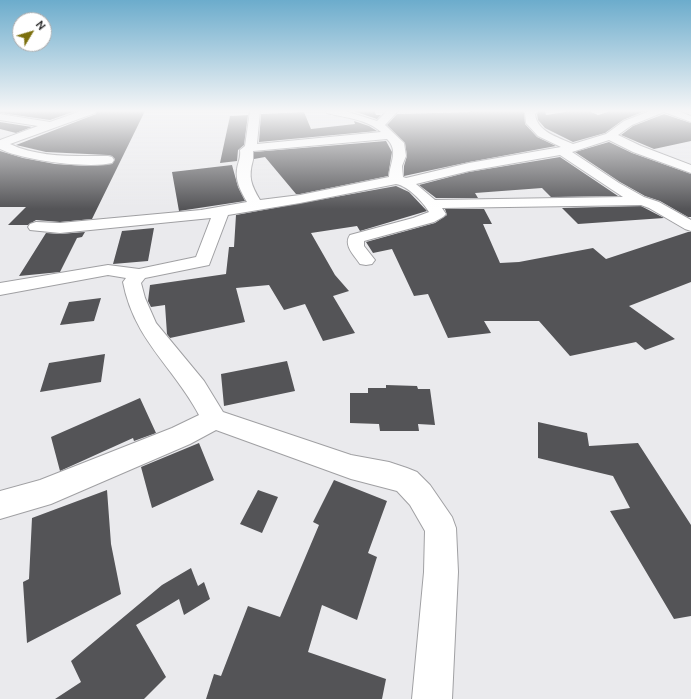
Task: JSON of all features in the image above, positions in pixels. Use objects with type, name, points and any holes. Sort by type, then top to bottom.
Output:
[{"type":"street","points":[[0,144],[8,149],[57,158],[108,160]]},
{"type":"street","points":[[251,148],[252,144]]},
{"type":"street","points":[[256,205],[249,192],[243,174],[243,166],[247,158],[246,150],[251,148],[298,144]]},
{"type":"street","points":[[366,260],[356,246],[356,238],[371,232],[428,219],[438,214],[431,204],[401,181],[396,166],[400,156],[398,144]]},
{"type":"street","points":[[557,144],[614,186],[642,202]]},
{"type":"street","points":[[36,227],[60,228],[221,212],[369,187],[469,167],[567,150],[587,144]]},
{"type":"street","points":[[626,144],[691,169]]},
{"type":"street","points":[[431,204],[642,202],[654,205],[691,226]]},
{"type":"street","points":[[0,289],[108,270],[139,274],[203,261],[221,212]]},
{"type":"street","points":[[139,274],[132,282],[139,310],[158,342],[194,385],[214,418],[351,467],[389,475],[406,481],[420,495],[441,528],[441,572],[434,697]]},
{"type":"street","points":[[0,505],[41,494],[174,439],[214,418]]},
{"type":"building","points":[[20,144],[129,144],[92,219],[60,222],[36,220],[28,225],[8,225],[26,207],[0,207],[0,151],[23,158],[55,164],[87,166],[112,164],[115,159],[108,155],[46,152],[16,145]]},
{"type":"building","points":[[224,144],[244,144],[238,150],[237,161],[220,163]]},
{"type":"building","points":[[355,144],[387,144],[392,152],[388,176],[296,194],[265,157],[254,159],[254,152]]},
{"type":"building","points":[[405,144],[551,144],[556,146],[404,176],[404,166],[407,156]]},
{"type":"building","points":[[603,144],[612,144],[632,153],[691,174],[691,217],[688,217],[660,201],[645,196],[620,182],[575,152]]},
{"type":"building","points":[[641,144],[679,144],[654,149]]},
{"type":"building","points":[[560,157],[618,196],[551,197],[542,188],[475,193],[478,198],[436,198],[419,185],[469,172]]},
{"type":"building","points":[[232,165],[238,187],[245,201],[179,211],[172,172]]},
{"type":"building","points":[[396,186],[409,192],[427,211],[360,231],[357,226],[311,233],[335,275],[349,291],[333,296],[355,333],[323,341],[305,304],[284,310],[269,285],[236,288],[245,322],[170,338],[167,334],[165,305],[151,307],[148,301],[150,285],[226,274],[229,247],[234,247],[236,215]]},
{"type":"building","points":[[641,206],[664,218],[578,224],[562,208]]},
{"type":"building","points":[[445,209],[484,209],[492,224],[483,224],[500,263],[519,262],[593,248],[606,259],[691,232],[691,282],[629,306],[675,339],[645,350],[636,342],[570,356],[539,321],[484,321],[491,333],[448,338],[428,294],[414,296],[392,249],[373,253],[366,242],[435,223],[447,215]]},
{"type":"building","points":[[154,228],[148,261],[113,264],[122,231]]},
{"type":"building","points":[[85,232],[82,237],[77,238],[60,272],[19,276],[46,233],[60,234]]},
{"type":"building","points":[[101,298],[94,321],[60,325],[69,302]]},
{"type":"building","points":[[105,354],[101,382],[40,392],[49,363]]},
{"type":"building","points":[[287,361],[295,391],[224,406],[221,374]]},
{"type":"building","points":[[386,385],[417,386],[418,389],[430,389],[435,425],[418,424],[419,431],[380,431],[379,424],[350,423],[350,393],[368,393],[368,388],[386,388]]},
{"type":"building","points":[[140,398],[156,433],[134,441],[133,438],[60,471],[51,437]]},
{"type":"building","points":[[538,422],[587,433],[589,446],[638,443],[691,525],[691,616],[674,619],[610,511],[630,508],[613,476],[538,458]]},
{"type":"building","points":[[199,443],[214,480],[152,508],[141,467]]},
{"type":"building","points":[[334,480],[387,501],[368,553],[377,557],[357,620],[322,605],[308,652],[386,679],[382,699],[206,699],[214,674],[221,676],[248,606],[280,617],[319,525],[313,522]]},
{"type":"building","points":[[107,490],[111,544],[121,594],[27,643],[23,582],[29,579],[32,518]]},
{"type":"building","points":[[258,490],[278,497],[262,533],[240,524]]},
{"type":"building","points":[[191,568],[198,586],[204,582],[210,599],[184,615],[179,599],[136,625],[166,677],[144,699],[55,699],[81,682],[71,661],[162,585]]}]
